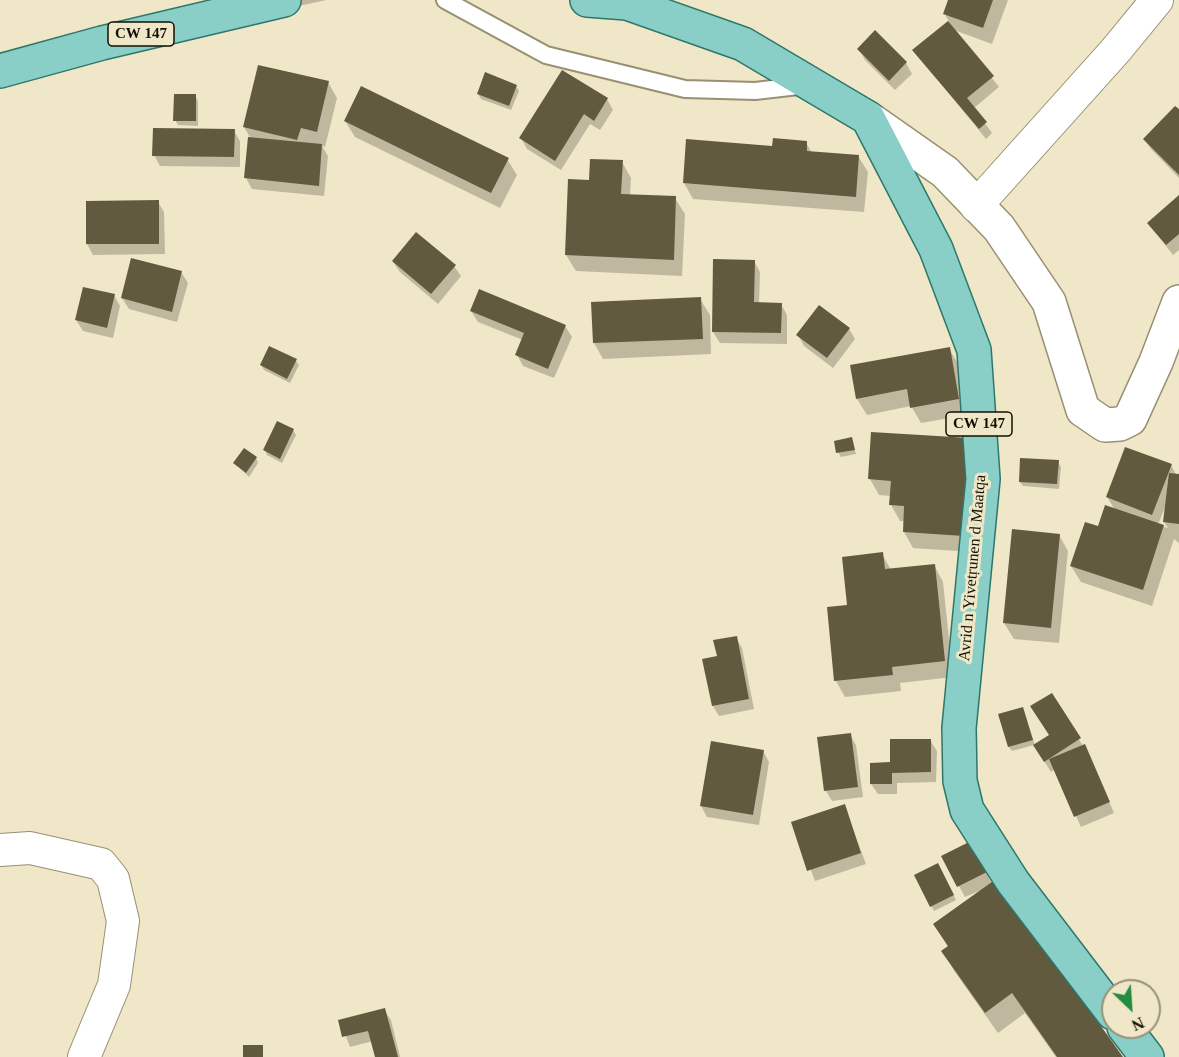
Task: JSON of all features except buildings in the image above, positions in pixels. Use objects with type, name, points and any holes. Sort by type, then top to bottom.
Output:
[{"type":"main road","name":"CW 147","points":[[0,70],[102,43],[284,0]]},
{"type":"main road","points":[[587,0],[627,3],[743,44],[868,118]]},
{"type":"main road","name":"Avrid n Yivetṛunen d Maatqa","points":[[868,118],[936,249],[974,350],[983,479],[959,728],[960,781],[967,810],[1013,882],[1101,997]]},
{"type":"main road","points":[[1133,1039],[1147,1057]]},
{"type":"street","points":[[976,206],[1116,51],[1157,0]]},
{"type":"street","points":[[868,118],[945,172],[999,228],[1049,302],[1083,410],[1105,425],[1120,424],[1130,419],[1156,362],[1179,302]]},
{"type":"street","points":[[0,850],[30,848],[101,864],[113,879],[123,921],[114,985],[84,1057]]},
{"type":"lane","points":[[445,0],[546,55],[685,89],[755,91],[811,85]]}]
